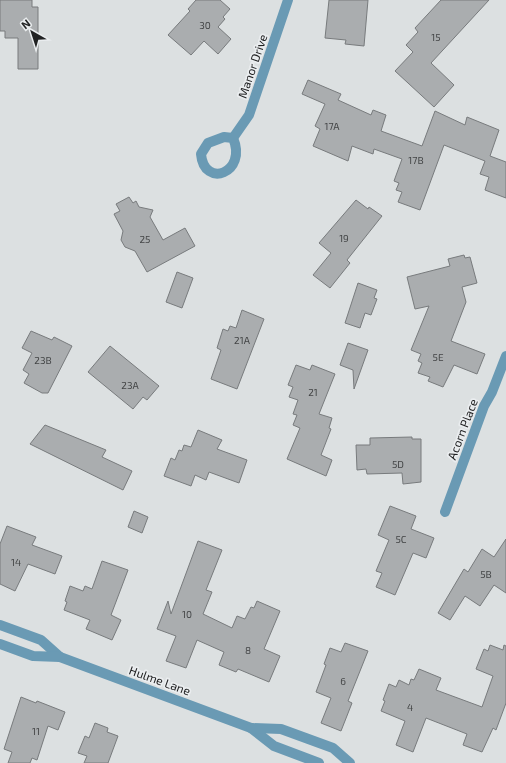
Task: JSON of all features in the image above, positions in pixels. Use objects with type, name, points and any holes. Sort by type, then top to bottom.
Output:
[{"type":"street","name":"Manor Drive","points":[[234,138],[249,115],[288,0]]},
{"type":"street","name":"Acorn Place","points":[[445,512],[484,406],[492,392],[506,356]]},
{"type":"street","name":"Hulme Lane","points":[[0,625],[40,640],[60,657]]},
{"type":"street","name":"Hulme Lane","points":[[0,644],[33,656],[60,657],[252,728],[281,729],[333,748],[350,763]]},
{"type":"street","name":"Hulme Lane","points":[[252,728],[274,746],[319,763]]},
{"type":"building","points":[[0,0],[32,0],[32,7],[38,7],[38,69],[18,69],[18,38],[5,38],[5,31],[0,31]]},
{"type":"building","points":[[196,0],[220,0],[230,9],[223,17],[225,19],[218,27],[231,39],[218,54],[204,41],[191,55],[168,35],[190,11],[188,9]]},
{"type":"building","points":[[329,0],[368,0],[364,46],[345,44],[346,40],[325,38]]},
{"type":"building","points":[[441,0],[489,0],[431,63],[454,85],[434,107],[395,71],[413,52],[406,45],[418,32],[415,28]]},
{"type":"building","points":[[308,80],[341,94],[338,100],[371,115],[373,110],[386,115],[381,131],[422,146],[435,111],[465,125],[467,117],[499,130],[490,156],[506,162],[506,198],[485,190],[489,177],[480,174],[485,161],[444,145],[420,210],[398,202],[402,192],[396,190],[399,183],[394,181],[402,159],[374,149],[373,154],[352,146],[348,161],[313,146],[320,129],[315,126],[325,104],[302,94]]},
{"type":"building","points":[[129,197],[133,203],[136,201],[139,207],[153,210],[150,217],[163,240],[185,228],[195,246],[147,272],[135,251],[125,247],[121,240],[123,231],[114,214],[120,211],[116,204]]},
{"type":"building","points":[[356,200],[368,209],[369,207],[382,216],[347,260],[350,263],[330,288],[313,275],[331,253],[319,243]]},
{"type":"building","points":[[464,255],[465,258],[470,257],[477,283],[462,287],[466,302],[451,341],[485,354],[477,374],[454,365],[443,387],[428,381],[430,377],[418,373],[422,363],[418,361],[421,354],[411,350],[429,306],[415,309],[407,277],[450,266],[448,259]]},
{"type":"building","points":[[177,272],[193,278],[182,308],[166,302]]},
{"type":"building","points":[[358,283],[377,290],[374,298],[377,299],[371,315],[365,313],[360,328],[345,323]]},
{"type":"building","points":[[242,310],[264,319],[237,389],[211,379],[221,350],[217,348],[223,329],[228,331],[230,326],[236,328]]},
{"type":"building","points":[[31,331],[52,340],[54,337],[72,346],[48,393],[42,393],[24,383],[29,374],[23,370],[32,353],[22,348]]},
{"type":"building","points":[[348,343],[368,350],[354,389],[353,370],[340,365]]},
{"type":"building","points":[[110,346],[159,386],[147,400],[143,397],[133,409],[88,372]]},
{"type":"building","points":[[296,365],[310,370],[312,365],[335,374],[319,414],[332,418],[329,428],[331,429],[321,455],[332,460],[326,476],[287,459],[300,428],[293,425],[297,415],[293,414],[298,400],[289,397],[293,387],[288,385]]},
{"type":"building","points":[[45,425],[106,450],[102,457],[132,471],[123,490],[30,444]]},
{"type":"building","points":[[198,430],[222,440],[217,449],[247,460],[239,483],[209,472],[206,480],[195,475],[191,486],[164,476],[171,458],[175,460],[179,450],[182,451],[184,445],[191,447]]},
{"type":"building","points":[[412,437],[412,439],[421,439],[421,482],[403,484],[402,473],[367,474],[366,469],[357,470],[356,445],[370,445],[370,438]]},
{"type":"building","points":[[390,506],[416,516],[411,529],[434,538],[426,558],[413,553],[395,595],[376,587],[382,573],[376,571],[389,540],[378,535]]},
{"type":"building","points":[[134,511],[148,517],[142,533],[128,527]]},
{"type":"building","points":[[7,526],[36,537],[32,545],[62,556],[55,574],[28,564],[15,591],[0,584],[0,544]]},
{"type":"building","points":[[506,539],[506,593],[494,585],[480,606],[465,596],[450,620],[438,613],[464,569],[468,572],[482,549],[494,557]]},
{"type":"building","points":[[198,541],[222,550],[206,590],[212,592],[203,614],[232,628],[237,616],[245,619],[251,607],[254,608],[257,601],[280,611],[264,649],[280,656],[269,682],[238,669],[236,672],[219,665],[224,652],[197,640],[186,668],[166,661],[176,636],[157,629],[168,601],[171,614]]},
{"type":"building","points":[[102,561],[128,570],[111,615],[121,620],[112,640],[86,629],[90,620],[64,610],[67,602],[65,601],[70,586],[83,591],[85,586],[92,589]]},
{"type":"building","points":[[345,643],[368,651],[348,701],[352,703],[341,731],[321,723],[331,698],[316,692],[326,665],[324,664],[330,648],[341,652]]},
{"type":"building","points":[[490,645],[503,650],[504,645],[506,646],[506,703],[496,730],[493,728],[482,752],[463,745],[467,734],[426,718],[413,752],[396,745],[405,721],[381,711],[385,701],[383,700],[389,684],[396,687],[399,680],[409,685],[411,679],[414,680],[419,669],[441,678],[436,690],[482,707],[493,676],[476,669],[484,649],[488,651]]},
{"type":"building","points":[[21,697],[36,703],[37,701],[65,712],[58,730],[48,726],[37,760],[32,758],[30,763],[8,763],[12,752],[4,749]]},
{"type":"building","points":[[95,723],[108,728],[107,732],[118,736],[108,763],[84,763],[87,756],[78,753],[85,736],[89,738]]}]
